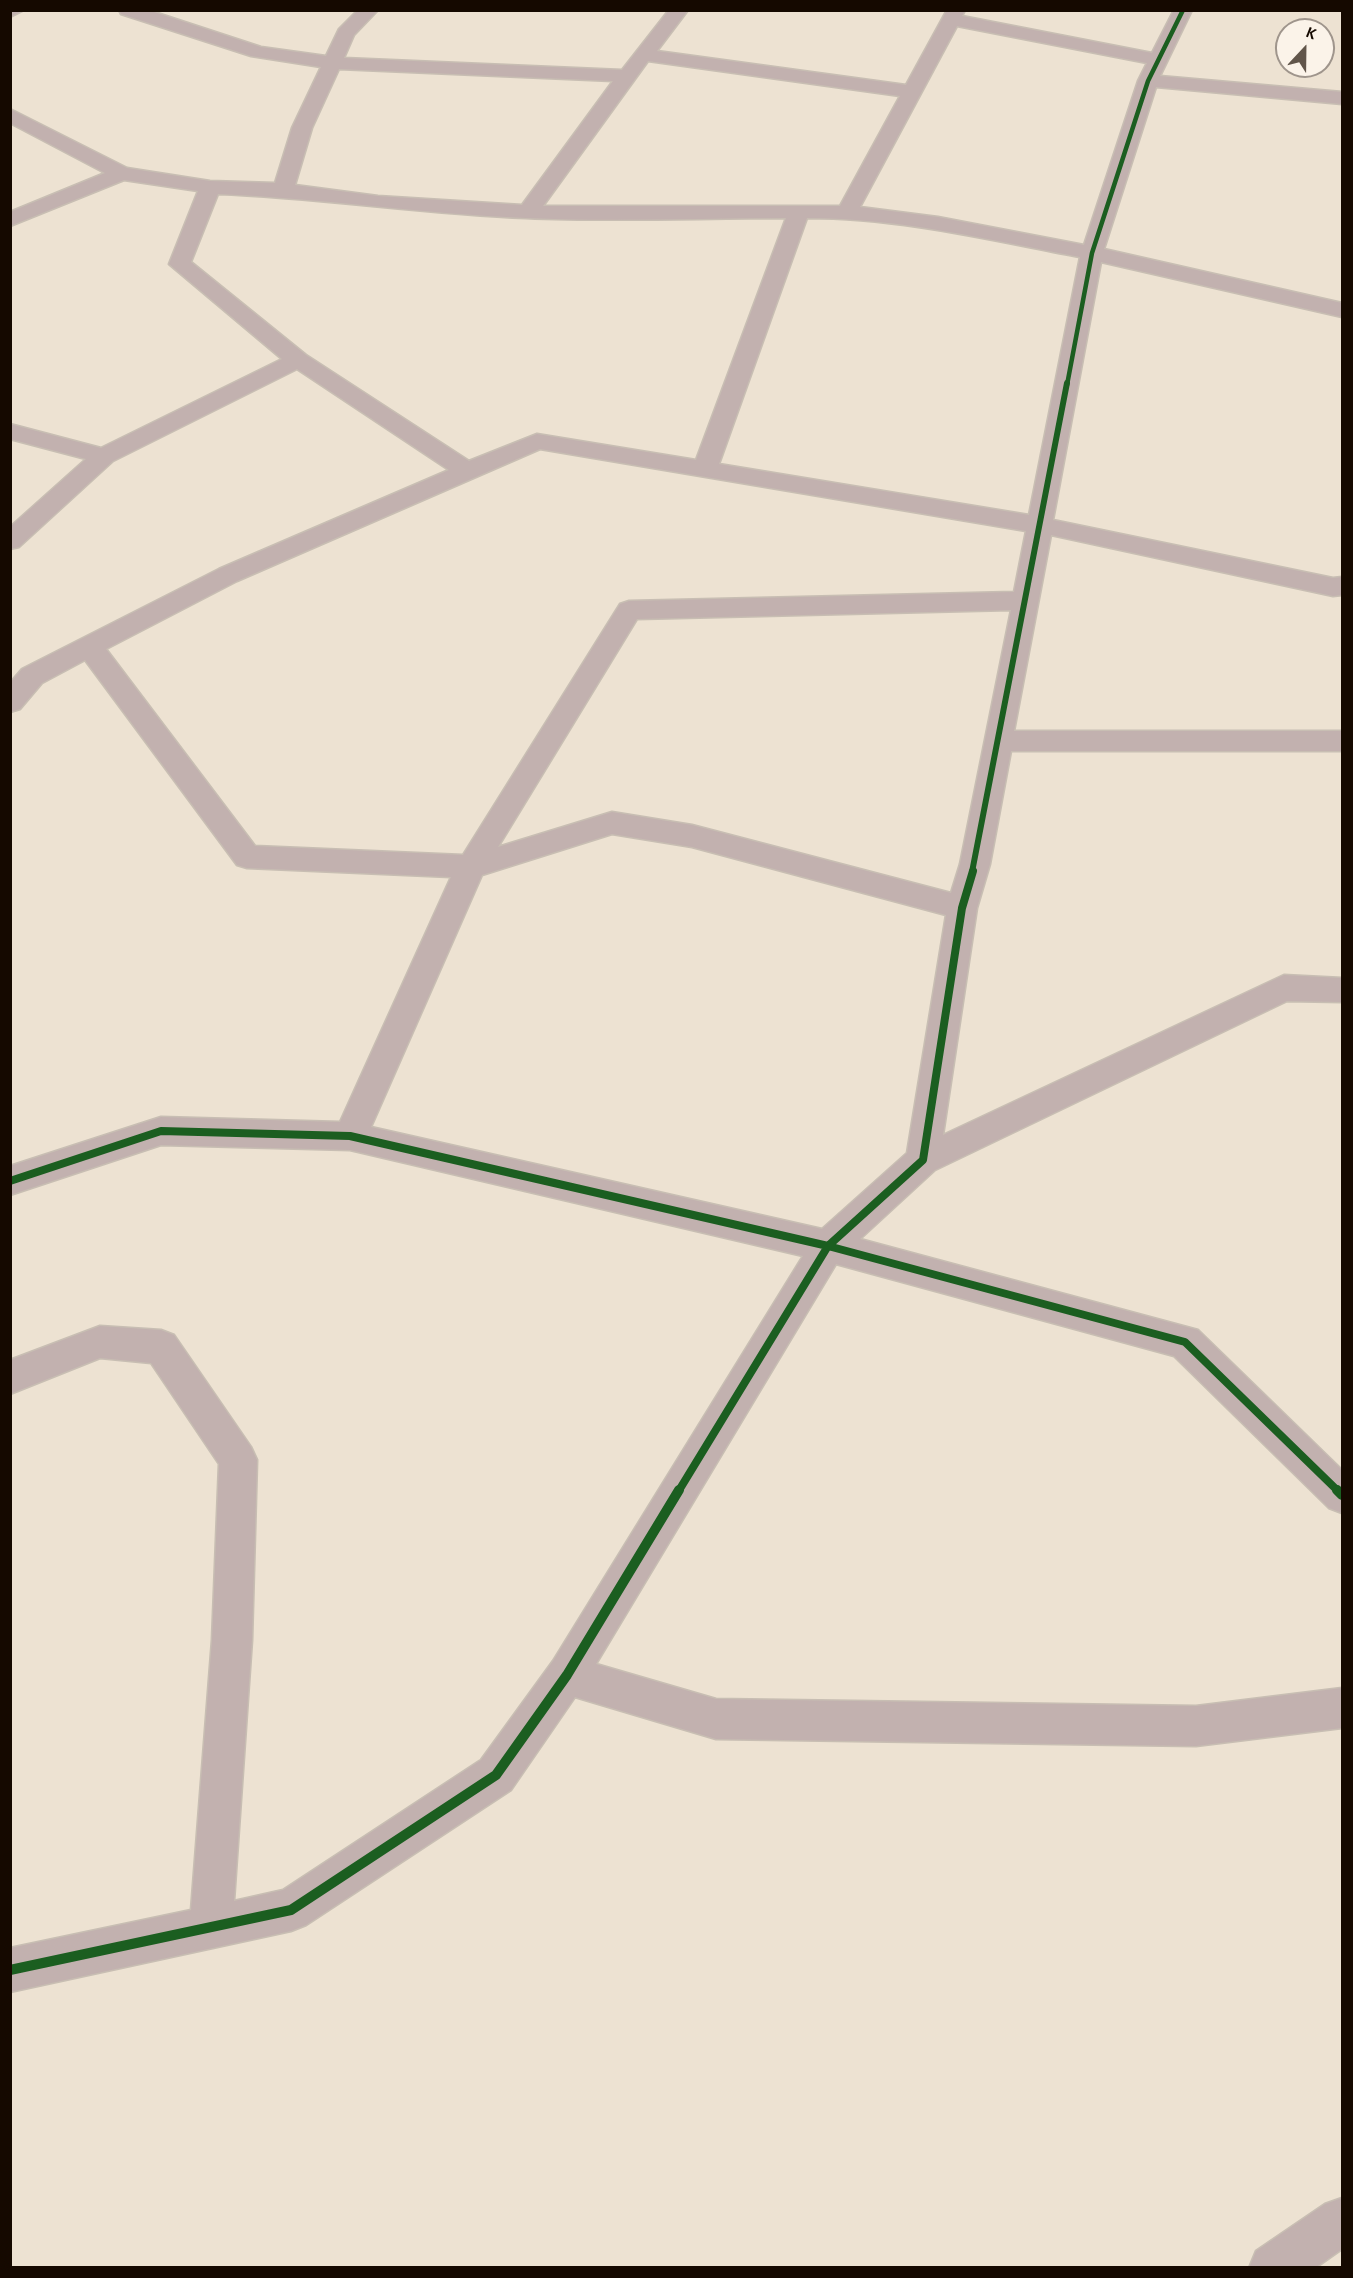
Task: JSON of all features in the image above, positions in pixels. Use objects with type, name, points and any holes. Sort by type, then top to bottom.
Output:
[{"type":"street","points":[[128,10],[258,52],[334,63],[627,76]]},
{"type":"street","points":[[283,190],[302,128],[346,33],[369,10]]},
{"type":"street","points":[[528,212],[627,76],[679,10]]},
{"type":"street","points":[[923,1160],[962,908],[975,864],[1092,253],[1154,71],[1183,10]]},
{"type":"street","points":[[847,212],[910,91],[954,15],[1154,71],[1342,98]]},
{"type":"street","points":[[644,56],[910,91]]},
{"type":"street","points":[[10,116],[122,173],[210,187],[283,190],[378,202],[528,212],[847,212],[938,224],[1092,253],[1342,310]]},
{"type":"street","points":[[10,220],[122,173]]},
{"type":"street","points":[[210,187],[180,264],[298,360],[467,471]]},
{"type":"street","points":[[705,469],[799,212]]},
{"type":"street","points":[[10,541],[104,456],[298,360]]},
{"type":"street","points":[[10,431],[104,456]]},
{"type":"street","points":[[10,702],[21,674],[89,646],[228,574],[537,441],[1040,525],[1342,586]]},
{"type":"street","points":[[350,1136],[471,867],[629,610],[1026,601]]},
{"type":"street","points":[[89,646],[246,857],[471,867],[612,823],[692,836],[962,908]]},
{"type":"street","points":[[999,741],[1342,741]]},
{"type":"street","points":[[10,1970],[291,1910],[496,1775],[567,1675],[828,1246],[923,1160],[1284,988],[1342,990]]},
{"type":"street","points":[[10,1180],[161,1131],[350,1136],[828,1246],[1185,1341],[1342,1495]]},
{"type":"street","points":[[10,1377],[100,1342],[161,1347],[238,1460],[232,1640],[211,1926]]},
{"type":"street","points":[[567,1675],[716,1719],[1196,1726],[1342,1708]]},
{"type":"street","points":[[1273,2268],[1342,2221]]},
{"type":"cycle path","points":[[10,1970],[291,1910],[496,1775],[567,1675],[828,1246],[923,1160],[962,908],[975,864],[1092,253],[1148,81],[1183,10]]},
{"type":"cycle path","points":[[10,1181],[161,1131],[350,1136],[828,1246],[1185,1342],[1342,1495]]}]
